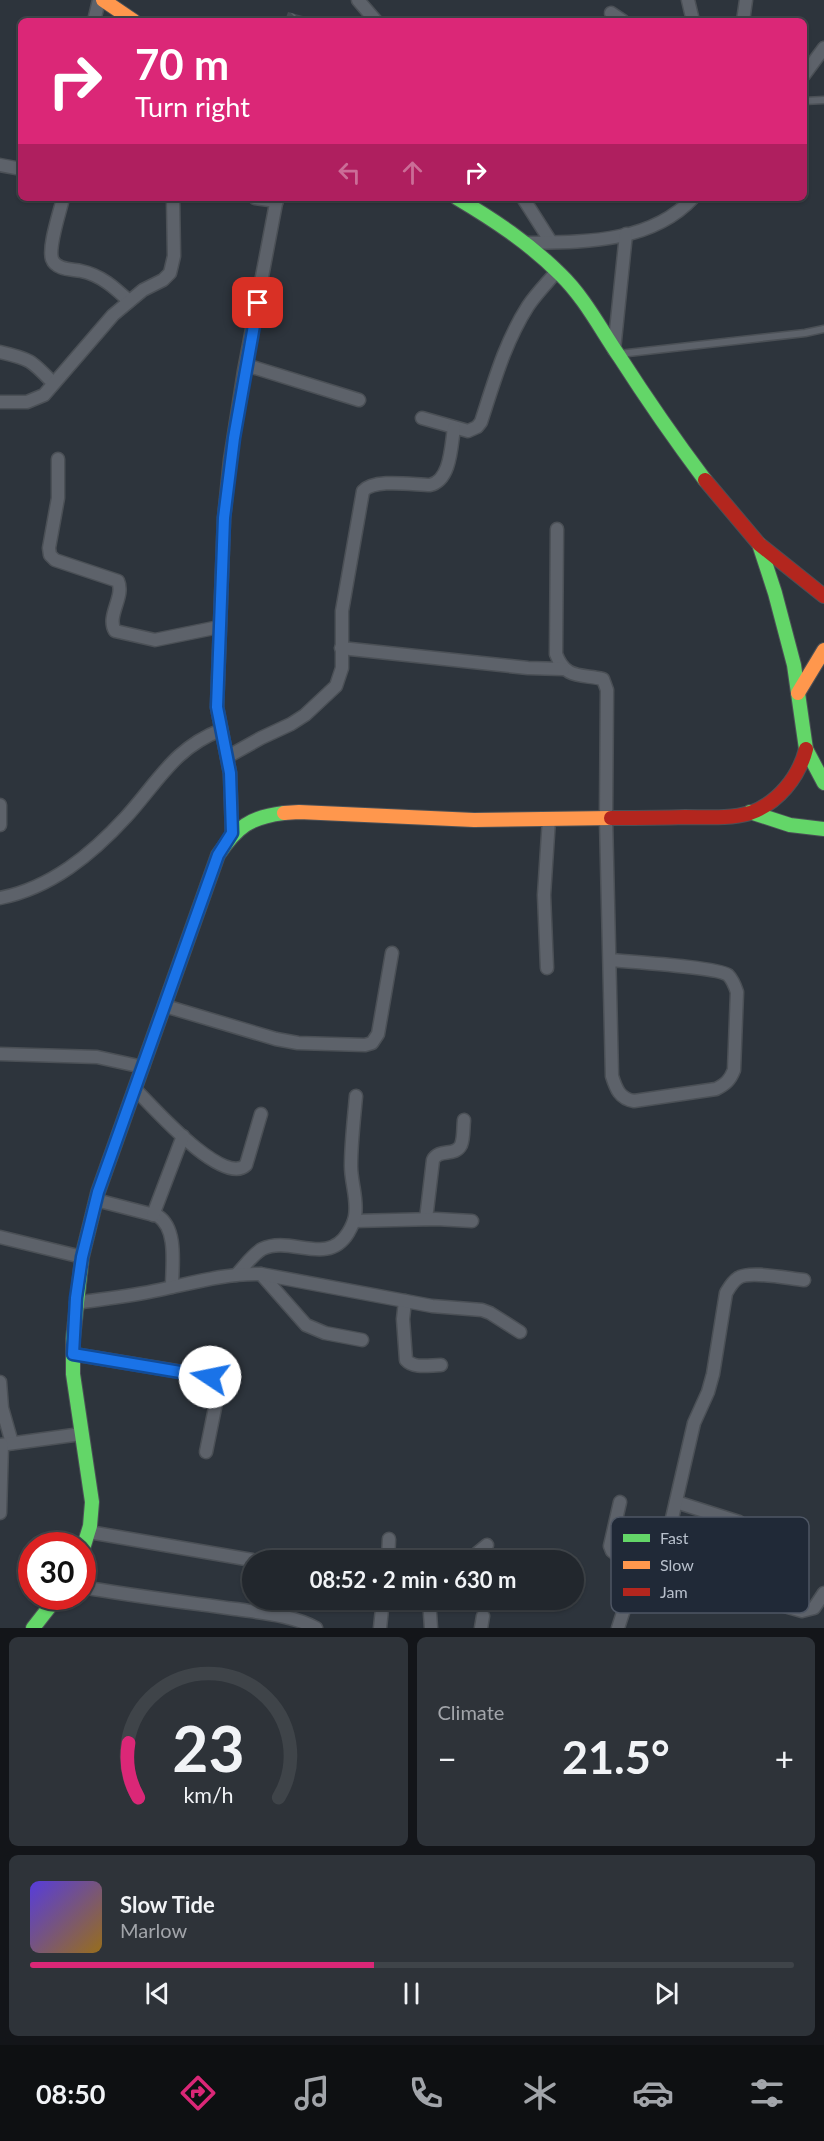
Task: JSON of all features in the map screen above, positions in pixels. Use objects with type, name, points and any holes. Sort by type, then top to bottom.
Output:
[{"type":"street","points":[[95,18],[101,0],[119,4],[131,18]]},
{"type":"street","points":[[358,0],[373,18]]},
{"type":"street","points":[[688,0],[692,18]]},
{"type":"street","points":[[744,18],[747,0]]},
{"type":"street","points":[[611,13],[618,18]]},
{"type":"street","points":[[807,71],[824,48]]},
{"type":"street","points":[[807,71],[824,68]]},
{"type":"street","points":[[0,165],[18,168]]},
{"type":"street","points":[[62,201],[52,246],[51,257],[54,262],[59,266],[96,275],[112,285],[129,301]]},
{"type":"street","points":[[0,402],[13,404],[37,399],[44,394],[94,335],[129,301],[170,273],[174,256],[173,201]]},
{"type":"street","points":[[232,833],[227,757],[220,730],[217,688],[224,518],[230,460],[277,201]]},
{"type":"street","points":[[462,201],[507,228],[557,271],[580,297],[615,352],[704,479],[759,544],[824,596]]},
{"type":"street","points":[[525,201],[551,242]]},
{"type":"street","points":[[527,243],[588,241],[626,234],[652,227],[670,217],[689,201]]},
{"type":"street","points":[[615,352],[626,234]]},
{"type":"street","points":[[422,418],[468,431],[477,427],[481,422],[505,349],[515,327],[529,305],[557,271]]},
{"type":"street","points":[[0,352],[32,361],[53,383]]},
{"type":"street","points":[[246,365],[359,400]]},
{"type":"street","points":[[227,757],[291,724],[320,702],[336,686],[342,668],[342,611],[363,490],[376,484],[436,484],[446,470],[454,428]]},
{"type":"street","points":[[58,459],[58,498],[49,548],[50,555],[55,560],[118,581],[121,589],[112,623],[115,631],[155,640],[219,627]]},
{"type":"street","points":[[557,529],[556,654],[563,669],[569,673],[603,679],[608,690],[606,819],[612,1076],[619,1093],[626,1100],[634,1101],[716,1089],[724,1085],[731,1078],[734,1070],[736,992],[733,981],[727,974],[705,969],[610,960]]},
{"type":"street","points":[[89,1532],[92,1502],[73,1374],[76,1304],[82,1257],[96,1200],[135,1089],[218,855],[232,833],[253,819],[275,813],[299,812],[474,820],[721,817],[750,812],[776,798],[792,780],[804,760],[806,749],[794,665],[759,544]]},
{"type":"street","points":[[341,648],[528,668],[563,669]]},
{"type":"street","points":[[798,693],[824,650]]},
{"type":"street","points":[[0,898],[40,886],[87,855],[126,817],[177,756],[204,736],[220,730]]},
{"type":"street","points":[[806,749],[820,765],[824,783]]},
{"type":"street","points":[[0,805],[2,816],[0,825]]},
{"type":"street","points":[[750,812],[790,825],[824,829]]},
{"type":"street","points":[[548,968],[544,895],[549,819]]},
{"type":"street","points":[[165,1006],[276,1039],[298,1043],[365,1045],[372,1043],[378,1034],[392,953]]},
{"type":"street","points":[[0,1054],[98,1057],[143,1067]]},
{"type":"street","points":[[135,1089],[183,1136],[214,1161],[231,1169],[238,1170],[246,1165],[261,1114]]},
{"type":"street","points":[[236,1275],[255,1254],[268,1247],[323,1249],[338,1246],[342,1241],[354,1221],[355,1197],[351,1165],[356,1096]]},
{"type":"street","points":[[426,1220],[433,1160],[439,1153],[457,1149],[461,1145],[464,1120]]},
{"type":"street","points":[[153,1215],[183,1136]]},
{"type":"street","points":[[96,1200],[164,1220],[170,1235],[172,1287]]},
{"type":"street","points":[[354,1221],[472,1221]]},
{"type":"street","points":[[0,1237],[82,1257]]},
{"type":"street","points":[[76,1304],[236,1275],[261,1274],[405,1301],[482,1310],[520,1332]]},
{"type":"street","points":[[261,1274],[306,1326],[325,1333],[362,1340]]},
{"type":"street","points":[[672,1517],[694,1423],[708,1392],[713,1374],[726,1293],[737,1278],[753,1274],[804,1280]]},
{"type":"street","points":[[405,1301],[403,1319],[406,1360],[417,1366],[441,1365]]},
{"type":"street","points":[[73,1354],[188,1373],[215,1380],[218,1393],[206,1452]]},
{"type":"street","points":[[0,1382],[5,1444],[0,1513]]},
{"type":"street","points":[[5,1444],[81,1434]]},
{"type":"street","points":[[617,1517],[620,1502]]},
{"type":"street","points":[[676,1502],[723,1517]]},
{"type":"street","points":[[96,1533],[242,1558]]},
{"type":"street","points":[[388,1550],[389,1539]]},
{"type":"street","points":[[481,1550],[487,1545]]},
{"type":"street","points":[[96,1590],[268,1614],[297,1620],[316,1628]]},
{"type":"street","points":[[809,1609],[814,1608],[824,1593]]},
{"type":"street","points":[[33,1628],[47,1610]]},
{"type":"street","points":[[380,1628],[382,1610]]},
{"type":"street","points":[[430,1610],[431,1628]]},
{"type":"street","points":[[618,1628],[623,1613]]},
{"type":"lane","points":[[807,101],[824,100]]},
{"type":"lane","points":[[615,352],[805,333],[824,328]]},
{"type":"building","points":[[288,12],[310,18],[286,18]]},
{"type":"traffic: fast","points":[[462,201],[524,242],[569,283],[705,480]]},
{"type":"traffic: fast","points":[[759,544],[794,665],[806,749],[824,783]]},
{"type":"traffic: fast","points":[[750,812],[790,825],[824,829]]},
{"type":"traffic: fast","points":[[88,1532],[92,1502],[73,1374],[73,1339],[82,1257],[98,1192],[218,855],[238,830],[245,825],[262,817],[284,813]]},
{"type":"traffic: fast","points":[[33,1628],[47,1610]]},
{"type":"traffic: slow","points":[[103,0],[130,18]]},
{"type":"traffic: slow","points":[[798,693],[824,650]]},
{"type":"traffic: slow","points":[[284,813],[474,820],[611,818]]},
{"type":"traffic: jam","points":[[705,480],[759,544],[824,596]]},
{"type":"traffic: jam","points":[[611,818],[718,817],[750,813],[770,803],[786,788],[793,779],[806,749]]},
{"type":"route","points":[[210,1377],[73,1354],[73,1339],[82,1257],[98,1192],[218,855],[232,833],[230,773],[217,707],[224,518],[230,460],[244,371],[258,303]]}]
